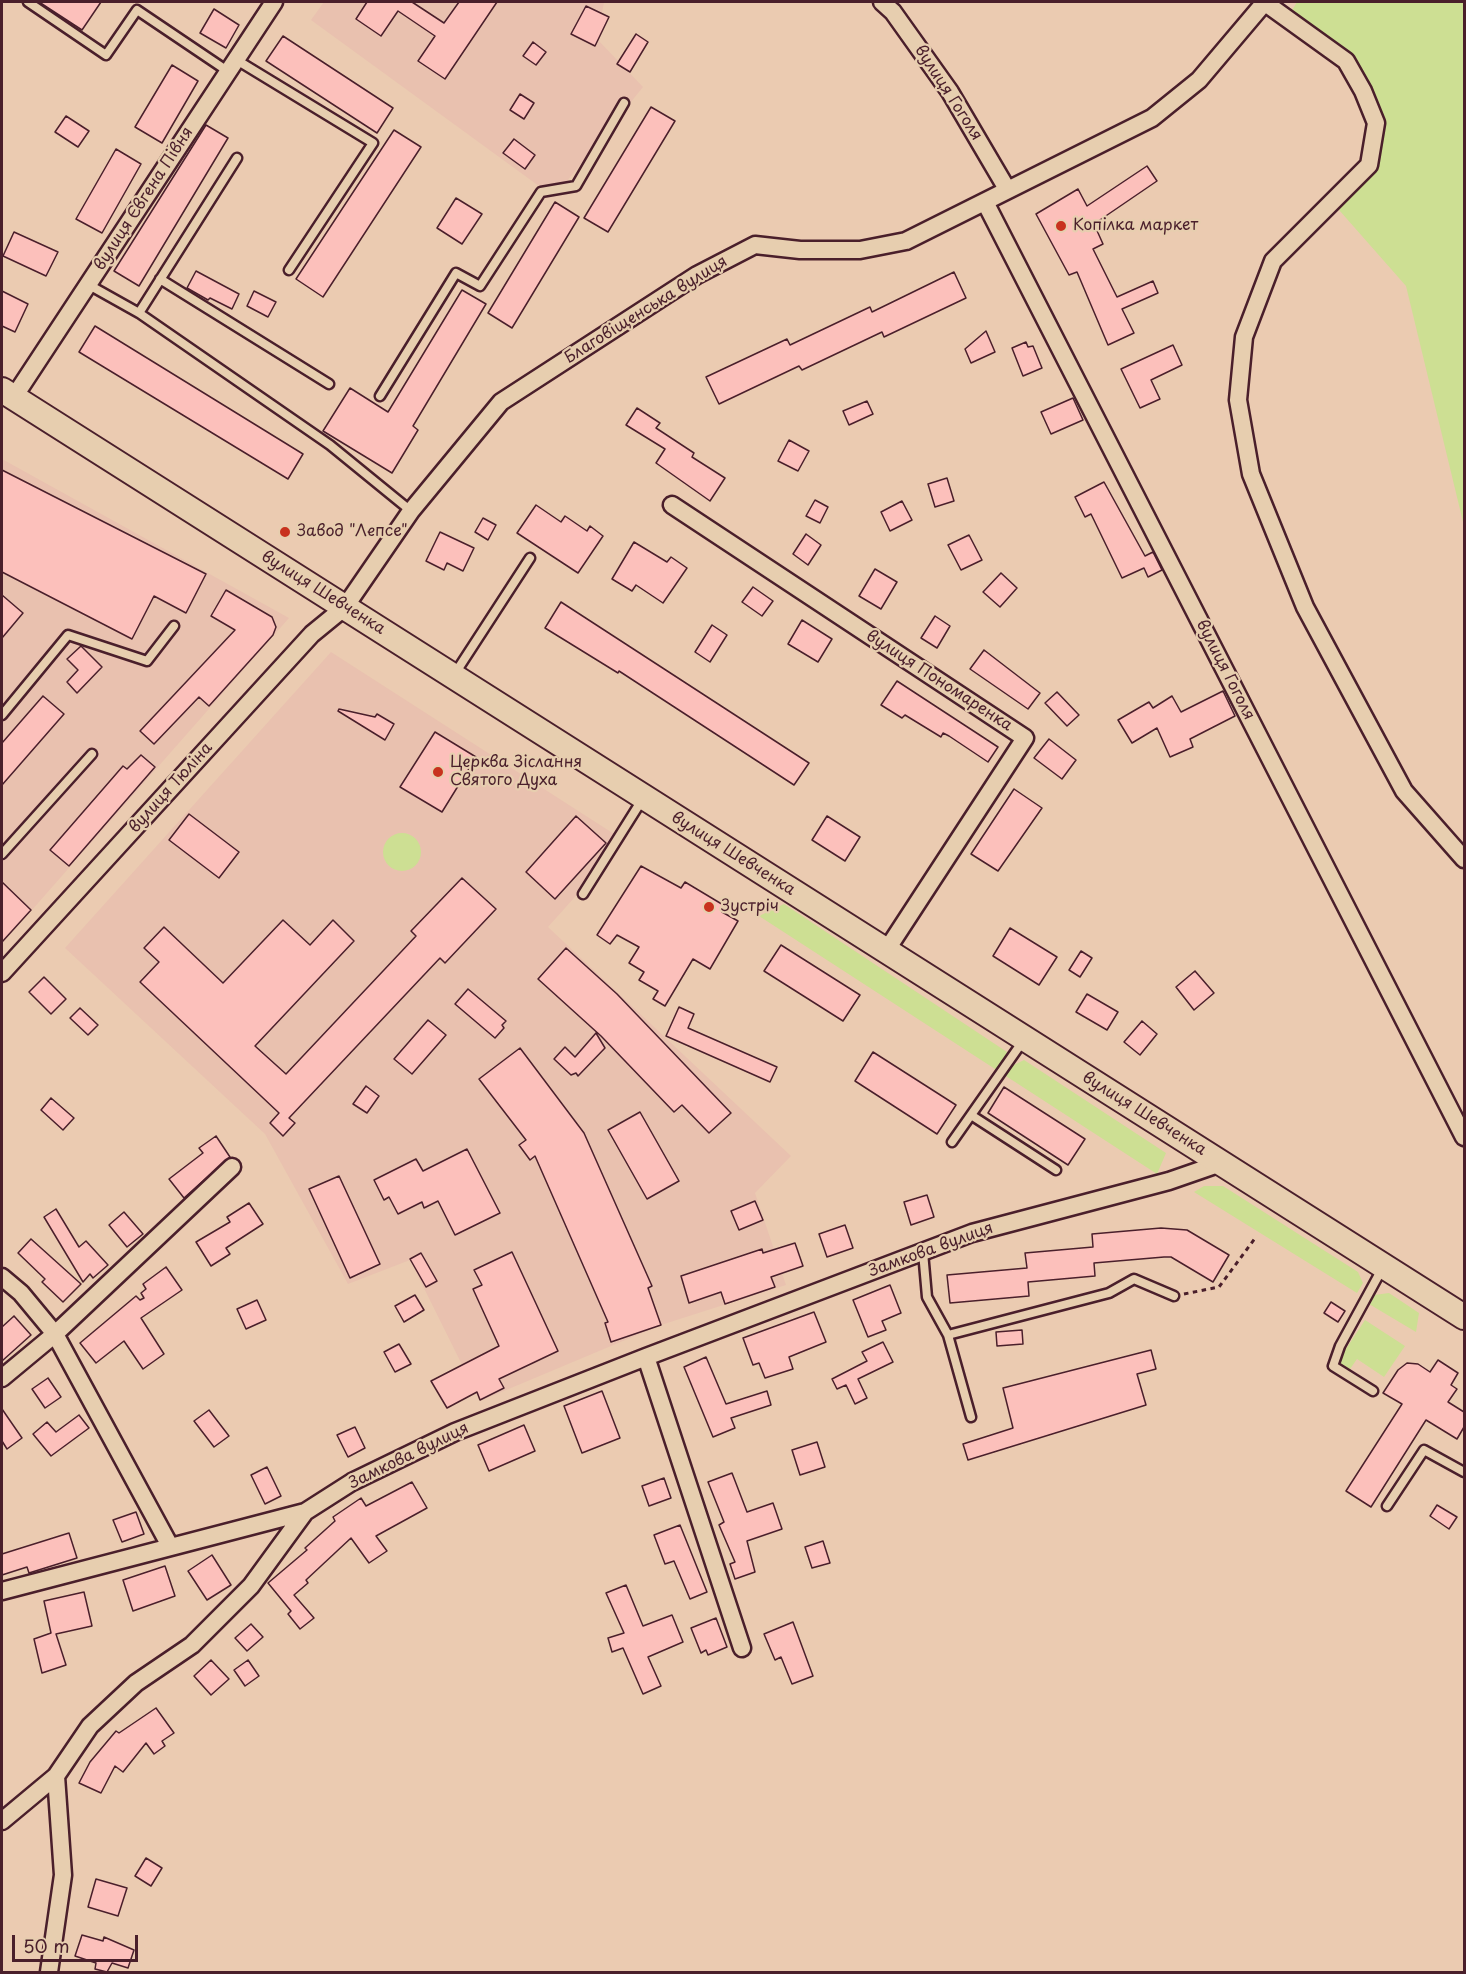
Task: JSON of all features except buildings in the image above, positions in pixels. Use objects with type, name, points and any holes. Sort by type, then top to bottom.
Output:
[{"type":"main road","name":"вулиця Шевченка","points":[[8,394],[1464,1317]]},
{"type":"street","name":"вулиця Євгена Півня","points":[[8,394],[89,285],[230,65],[274,2]]},
{"type":"street","name":"вулиця Гоголя","points":[[882,2],[894,12],[950,92],[1007,189]]},
{"type":"street","name":"Благовіщенська вулиця","points":[[345,607],[411,512],[501,402],[696,275],[755,245],[800,250],[860,250],[906,242],[1007,189],[1152,118],[1199,80],[1264,2]]},
{"type":"street","points":[[1264,2],[1346,61],[1363,91],[1376,123],[1370,165],[1273,261],[1244,338],[1238,400],[1251,474],[1305,607],[1404,791],[1464,859]]},
{"type":"street","name":"вулиця Гоголя","points":[[985,202],[1464,1137]]},
{"type":"street","name":"вулиця Пономаренка","points":[[672,505],[1025,738],[886,951]]},
{"type":"street","name":"вулиця Тюліна","points":[[2,973],[312,634],[345,607]]},
{"type":"street","name":"Замкова вулиця","points":[[2,1591],[305,1512],[352,1482],[455,1432],[646,1357],[972,1233],[1169,1181],[1221,1162]]},
{"type":"street","points":[[2,1378],[55,1334],[232,1167]]},
{"type":"street","points":[[2,1277],[21,1293],[55,1334],[170,1546]]},
{"type":"street","points":[[646,1357],[742,1648]]},
{"type":"street","points":[[2,1821],[56,1776],[90,1726],[136,1683],[192,1645],[251,1586],[305,1512]]},
{"type":"street","points":[[49,1972],[63,1875],[56,1776]]},
{"type":"lane","points":[[28,2],[106,55],[136,10],[230,65],[373,143],[289,270]]},
{"type":"lane","points":[[380,396],[456,273],[480,286],[541,192],[576,186],[624,103]]},
{"type":"lane","points":[[139,313],[237,158]]},
{"type":"lane","points":[[160,279],[328,384]]},
{"type":"lane","points":[[89,285],[139,313],[330,445],[411,512]]},
{"type":"lane","points":[[453,676],[530,558]]},
{"type":"lane","points":[[2,715],[68,635],[147,661],[174,626]]},
{"type":"lane","points":[[3,850],[92,753]]},
{"type":"lane","points":[[583,894],[644,797]]},
{"type":"lane","points":[[952,1142],[1025,1038]]},
{"type":"lane","points":[[971,1115],[1056,1170]]},
{"type":"lane","points":[[923,1252],[927,1298],[948,1335],[971,1417]]},
{"type":"lane","points":[[1373,1391],[1333,1366],[1340,1347],[1384,1266]]},
{"type":"lane","points":[[948,1335],[1109,1293],[1134,1279],[1174,1296]]},
{"type":"lane","points":[[1387,1506],[1424,1450],[1464,1472]]},
{"type":"path","points":[[1174,1296],[1219,1287],[1256,1237]]},
{"type":"shaded area","points":[[324,2],[604,2],[597,39],[643,87],[554,197],[311,20]]},
{"type":"shaded area","points":[[2,459],[289,618],[2,944]]},
{"type":"shaded area","points":[[331,652],[625,841],[548,927],[791,1156],[755,1193],[786,1285],[661,1325],[480,1401],[410,1260],[348,1284],[265,1134],[65,948]]},
{"type":"green space","points":[[1297,2],[1464,2],[1464,526],[1406,286],[1332,202],[1369,165],[1376,123],[1346,61],[1287,19]]},
{"type":"green space","points":[[402,833],[416,838],[421,852],[416,866],[402,871],[388,866],[383,852],[388,838]]},
{"type":"green space","points":[[784,904],[1007,1052],[1002,1071],[1024,1060],[1166,1153],[1157,1174],[759,916]]},
{"type":"green space","points":[[1204,1186],[1223,1186],[1358,1272],[1363,1283],[1357,1293],[1194,1192]]},
{"type":"green space","points":[[1389,1293],[1419,1313],[1416,1332],[1369,1304],[1374,1295]]},
{"type":"green space","points":[[1365,1320],[1405,1346],[1384,1377],[1357,1359],[1348,1372],[1336,1364]]},
{"type":"place","name":"Копілка маркет","points":[[1061,226]]},
{"type":"place","name":"Завод \"Лепсе\"","points":[[285,532]]},
{"type":"place","name":"Церква Зіслання Святого Духа","points":[[438,772]]},
{"type":"place","name":"Зустріч","points":[[709,907]]}]
